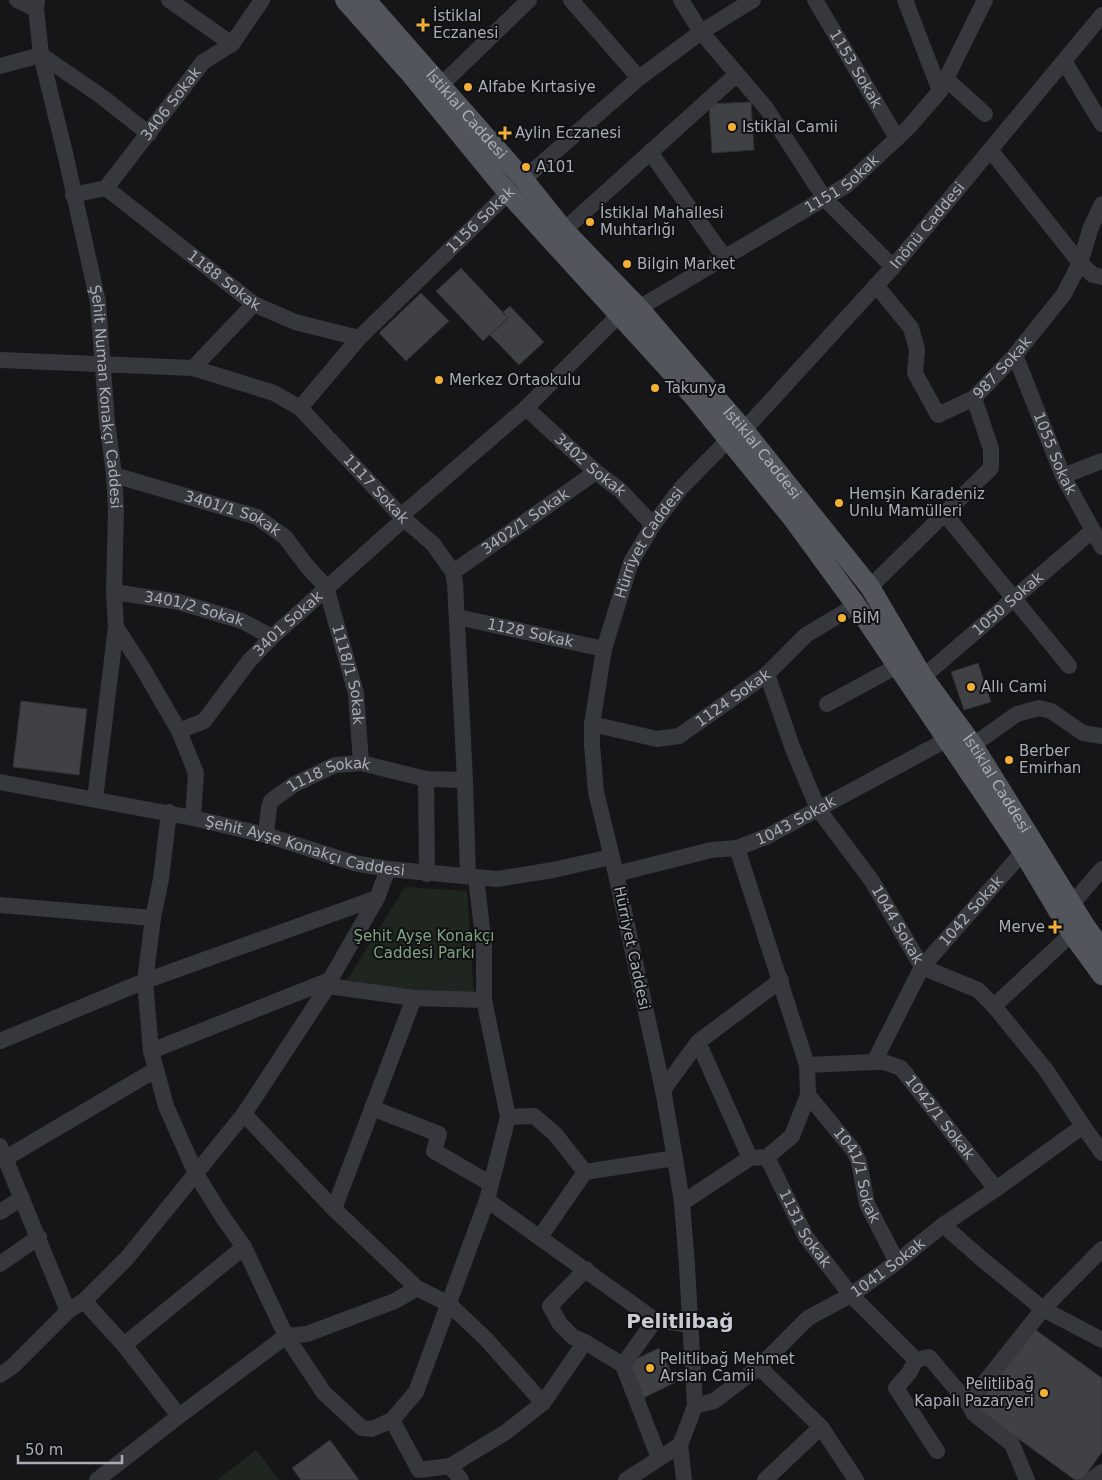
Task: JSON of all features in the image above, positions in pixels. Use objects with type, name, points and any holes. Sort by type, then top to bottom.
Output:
[{"type":"main road","name":"İstiklal Caddesi","points":[[345,0],[408,71],[508,193],[693,396],[736,435],[870,587],[923,677],[953,734],[1032,854],[1078,929],[1102,975]]},
{"type":"main road","name":"İstiklal Caddesi","points":[[366,0],[524,180],[564,230],[639,308],[736,435],[787,511],[856,604],[897,666],[953,734],[973,745],[1032,854],[1072,904],[1078,929],[1102,949]]},
{"type":"street","points":[[18,0],[37,5]]},
{"type":"street","points":[[169,0],[232,44]]},
{"type":"street","name":"3406 Sokak","points":[[106,188],[203,62],[232,44],[262,0]]},
{"type":"street","points":[[440,86],[529,0]]},
{"type":"street","points":[[571,0],[639,78]]},
{"type":"street","points":[[681,0],[702,32],[766,108],[825,199],[893,267]]},
{"type":"street","name":"1156 Sokak","points":[[300,408],[359,338],[508,193],[639,78],[702,32],[754,0]]},
{"type":"street","name":"1153 Sokak","points":[[815,0],[896,138]]},
{"type":"street","points":[[905,0],[943,85],[985,114]]},
{"type":"street","name":"1151 Sokak","points":[[639,308],[847,185],[896,138],[943,85],[985,0]]},
{"type":"street","name":"Şehit Numan Konakçı Caddesi","points":[[37,5],[41,55],[98,302],[107,422],[114,475],[116,510],[114,592],[116,627],[95,799]]},
{"type":"street","name":"Inönü Caddesi","points":[[736,435],[893,267],[1102,15]]},
{"type":"street","points":[[0,66],[41,55],[101,96],[149,134]]},
{"type":"street","points":[[1064,62],[1102,124]]},
{"type":"street","points":[[564,230],[737,74]]},
{"type":"street","points":[[990,151],[1080,263],[1093,275],[1102,277]]},
{"type":"street","points":[[650,152],[725,258]]},
{"type":"street","points":[[73,195],[106,188]]},
{"type":"street","name":"1188 Sokak","points":[[106,188],[254,304],[295,322],[359,338]]},
{"type":"street","name":"987 Sokak","points":[[870,587],[991,468],[991,449],[974,398],[1015,355],[1064,294],[1080,263],[1102,204]]},
{"type":"street","points":[[876,285],[911,328],[917,349],[915,373],[938,414],[974,398]]},
{"type":"street","points":[[193,368],[254,304]]},
{"type":"street","name":"3401 Sokak","points":[[179,732],[204,721],[249,661],[272,637],[526,408],[619,315]]},
{"type":"street","name":"1055 Sokak","points":[[1015,355],[1063,476],[1102,547]]},
{"type":"street","name":"1117 Sokak","points":[[0,360],[193,368],[274,393],[300,408],[403,517],[432,544],[453,572]]},
{"type":"street","name":"3402 Sokak","points":[[526,408],[596,472],[620,490],[653,525]]},
{"type":"street","name":"Hürriyet Caddesi","points":[[680,1445],[696,1406],[682,1203],[664,1090],[596,792],[592,724],[604,649],[631,562],[653,525],[682,488],[736,435]]},
{"type":"street","points":[[1063,476],[1102,461]]},
{"type":"street","name":"3402/1 Sokak","points":[[453,572],[596,472]]},
{"type":"street","name":"3401/1 Sokak","points":[[114,475],[257,517],[285,537],[306,565],[326,587]]},
{"type":"street","points":[[944,513],[1069,666]]},
{"type":"street","name":"1050 Sokak","points":[[923,677],[1093,530]]},
{"type":"street","points":[[168,812],[161,879],[153,918],[145,981],[151,1051],[166,1106],[196,1174],[244,1247],[286,1336],[324,1393],[362,1428],[372,1429],[392,1420],[416,1392],[489,1192],[508,1117],[484,1000],[484,946],[472,877],[458,617],[453,572]]},
{"type":"street","name":"1118/1 Sokak","points":[[326,587],[356,693],[361,763]]},
{"type":"street","name":"3401/2 Sokak","points":[[114,592],[179,602],[242,621],[272,637]]},
{"type":"street","name":"1124 Sokak","points":[[592,724],[657,738],[679,736],[767,674],[806,635],[856,604]]},
{"type":"street","name":"1128 Sokak","points":[[458,617],[604,649]]},
{"type":"street","points":[[116,627],[142,666],[179,732],[196,773],[193,818]]},
{"type":"street","points":[[826,704],[897,666]]},
{"type":"street","name":"1044 Sokak","points":[[767,674],[793,749],[818,808],[872,881],[922,967],[978,990],[994,1006],[1046,1070],[1102,1153]]},
{"type":"street","points":[[973,745],[1017,714],[1039,708],[1051,711],[1083,733],[1102,736]]},
{"type":"street","name":"1043 Sokak","points":[[616,874],[711,850],[737,848],[766,838],[953,734]]},
{"type":"street","name":"1118 Sokak","points":[[266,836],[271,801],[293,785],[335,765],[361,763],[426,778],[466,780]]},
{"type":"street","points":[[426,778],[427,874]]},
{"type":"street","name":"Şehit Ayşe Konakçı Caddesi","points":[[0,782],[168,812],[266,836],[354,863],[427,874],[497,879],[553,870],[611,857]]},
{"type":"street","points":[[682,1203],[750,1158],[767,1157],[792,1136],[808,1095],[807,1066],[781,980],[737,848]]},
{"type":"street","name":"1042 Sokak","points":[[874,1062],[922,967],[1032,854]]},
{"type":"street","points":[[0,1375],[13,1366],[68,1311],[84,1301],[127,1258],[244,1114],[329,983],[377,898],[388,869]]},
{"type":"street","points":[[1072,904],[1102,869]]},
{"type":"street","points":[[0,1041],[145,981],[377,898]]},
{"type":"street","points":[[0,905],[153,918]]},
{"type":"street","points":[[994,1006],[1078,929]]},
{"type":"street","points":[[664,1090],[698,1042],[781,980]]},
{"type":"street","points":[[151,1051],[329,983],[414,998],[484,1000]]},
{"type":"street","points":[[334,1209],[414,998]]},
{"type":"street","points":[[698,1042],[750,1158]]},
{"type":"street","points":[[807,1066],[874,1062]]},
{"type":"street","name":"1042/1 Sokak","points":[[874,1062],[884,1062],[901,1068],[996,1189]]},
{"type":"street","points":[[68,1311],[3,1152],[155,1070]]},
{"type":"street","name":"1041/1 Sokak","points":[[808,1095],[854,1151],[859,1162],[867,1204],[897,1262]]},
{"type":"street","points":[[372,1108],[439,1134],[434,1151],[489,1192],[540,1238],[586,1269],[654,1320],[691,1325]]},
{"type":"street","points":[[244,1114],[334,1209],[417,1288],[449,1304],[486,1339],[543,1403]]},
{"type":"street","points":[[508,1117],[534,1116],[555,1134],[585,1172]]},
{"type":"street","name":"1041 Sokak","points":[[696,1406],[714,1401],[759,1366],[808,1318],[851,1296],[943,1225],[1083,1126]]},
{"type":"street","name":"1131 Sokak","points":[[767,1157],[806,1237],[851,1296],[916,1360]]},
{"type":"street","points":[[540,1238],[585,1172],[675,1158]]},
{"type":"street","points":[[0,1212],[22,1198]]},
{"type":"street","points":[[943,1225],[1043,1310],[1102,1340]]},
{"type":"street","points":[[0,1264],[39,1237]]},
{"type":"street","points":[[124,1345],[244,1247]]},
{"type":"street","points":[[968,1403],[1043,1310],[1102,1249]]},
{"type":"street","points":[[586,1269],[550,1306],[560,1324],[573,1337],[623,1364],[659,1458]]},
{"type":"street","points":[[97,1480],[286,1336],[308,1334],[395,1301],[417,1288]]},
{"type":"street","points":[[84,1301],[124,1345],[179,1416]]},
{"type":"street","points":[[623,1364],[654,1320]]},
{"type":"street","points":[[392,1420],[419,1470],[450,1466],[506,1432],[543,1403],[585,1342]]},
{"type":"street","points":[[937,1451],[896,1388],[909,1373],[916,1360],[929,1357],[968,1403],[974,1414],[1012,1444],[1027,1480]]},
{"type":"street","points":[[759,1366],[821,1427],[856,1480]]},
{"type":"street","points":[[765,1480],[821,1427]]},
{"type":"street","points":[[626,1480],[680,1445],[684,1480]]},
{"type":"street","points":[[450,1466],[461,1480]]},
{"type":"street","points":[[1091,1480],[1102,1472]]},
{"type":"green space","name":"Şehit Ayşe Konakçı Caddesi Parkı","points":[[405,887],[467,891],[474,996],[411,991],[347,980]]},
{"type":"green space","points":[[256,1450],[279,1480],[217,1480]]},
{"type":"building","name":"Istiklal Camii","points":[[751,102],[754,150],[712,153],[709,104]]},
{"type":"building","points":[[461,268],[508,318],[483,341],[436,291]]},
{"type":"building","points":[[421,293],[449,321],[406,361],[379,333]]},
{"type":"building","points":[[510,306],[544,342],[519,365],[490,335],[508,318],[503,312]]},
{"type":"building","name":"Allı Cami","points":[[978,663],[991,702],[964,710],[951,672]]},
{"type":"building","points":[[21,701],[87,709],[79,775],[13,767]]},
{"type":"building","name":"Pelitlibağ Kapalı Pazaryeri","points":[[1033,1328],[1102,1378],[1102,1452],[1082,1480],[1075,1480],[975,1407]]},
{"type":"building","name":"Pelitlibağ Mehmet Arslan Camii","points":[[659,1348],[676,1382],[641,1399],[629,1376],[634,1360]]},
{"type":"building","points":[[330,1440],[359,1480],[301,1480],[292,1468]]},
{"type":"place","name":"İstiklal Eczanesi","points":[[423,25]]},
{"type":"place","name":"Alfabe Kırtasiye","points":[[468,87]]},
{"type":"place","name":"Istiklal Camii","points":[[732,127]]},
{"type":"place","name":"Aylin Eczanesi","points":[[505,133]]},
{"type":"place","name":"A101","points":[[526,167]]},
{"type":"place","name":"İstiklal Mahallesi Muhtarlığı","points":[[590,222]]},
{"type":"place","name":"Bilgin Market","points":[[627,264]]},
{"type":"place","name":"Merkez Ortaokulu","points":[[439,380]]},
{"type":"place","name":"Takunya","points":[[655,388]]},
{"type":"place","name":"Hemşin Karadeniz Unlu Mamülleri","points":[[839,503]]},
{"type":"place","name":"BİM","points":[[842,618]]},
{"type":"place","name":"Allı Cami","points":[[971,687]]},
{"type":"place","name":"Berber Emirhan","points":[[1009,760]]},
{"type":"place","name":"Merve","points":[[1055,927]]},
{"type":"place","name":"Pelitlibağ Mehmet Arslan Camii","points":[[650,1368]]},
{"type":"place","name":"Pelitlibağ Kapalı Pazaryeri","points":[[1044,1393]]},
{"type":"district","name":"Pelitlibağ","points":[[680,1321]]}]
